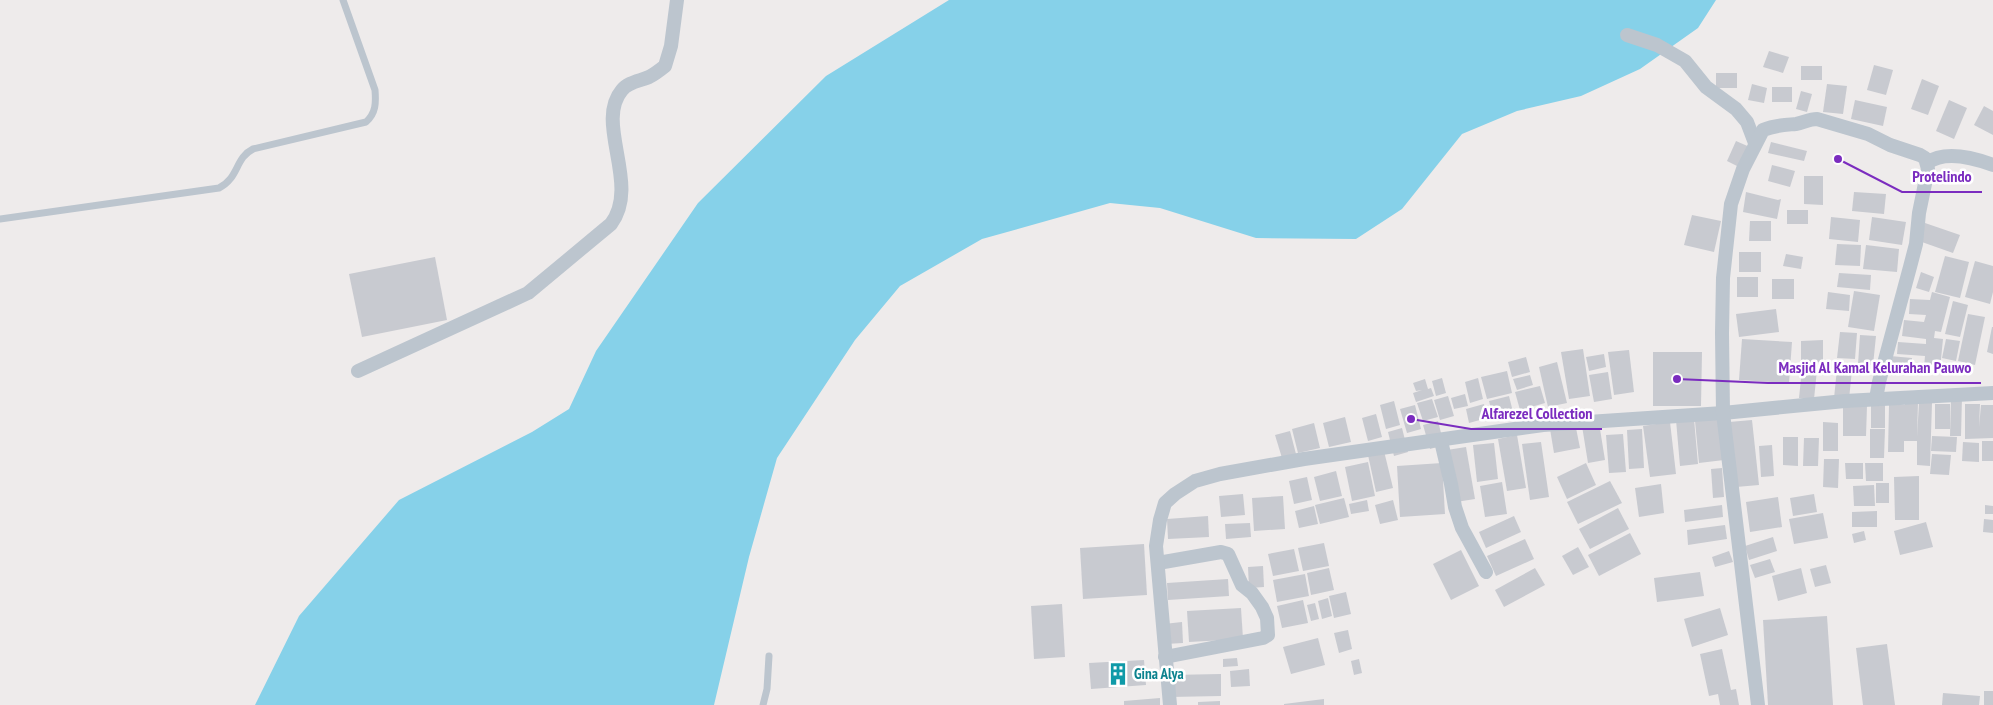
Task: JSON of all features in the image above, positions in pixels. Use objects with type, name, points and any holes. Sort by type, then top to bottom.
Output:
[{"type":"street","points":[[358,372],[528,293],[611,224],[619,214],[622,202],[622,186],[612,107],[616,97],[623,88],[649,77],[665,66],[672,46],[677,0]]},
{"type":"street","points":[[1627,35],[1657,44],[1685,61],[1706,87],[1736,109],[1747,122],[1755,143]]},
{"type":"street","points":[[1758,705],[1723,413],[1722,333],[1725,248],[1731,204],[1743,168],[1755,143],[1763,130],[1774,125],[1798,124],[1808,119],[1817,119],[1868,134],[1890,145],[1920,155],[1925,158],[1927,163],[1928,169],[1918,213],[1914,252],[1876,399]]},
{"type":"street","points":[[1927,163],[1944,156],[1979,160],[1993,165]]},
{"type":"street","points":[[1170,705],[1156,546],[1165,503],[1195,481],[1220,474],[1304,459],[1543,425],[1723,413],[1876,399],[1993,393]]},
{"type":"street","points":[[1441,441],[1452,484],[1455,507],[1462,528],[1486,572]]},
{"type":"street","points":[[1158,563],[1221,552],[1228,554],[1242,585],[1252,593],[1267,618],[1268,635],[1263,638],[1165,657]]},
{"type":"lane","points":[[0,219],[219,188],[228,183],[246,153],[253,149],[366,122],[373,116],[376,103],[375,90],[343,0]]},
{"type":"lane","points":[[763,705],[767,689],[769,656]]},
{"type":"water","points":[[949,0],[1716,0],[1698,28],[1640,69],[1581,96],[1517,111],[1462,134],[1402,209],[1356,239],[1256,238],[1160,208],[1110,203],[982,239],[900,286],[855,340],[777,458],[749,557],[714,705],[255,705],[299,616],[399,500],[532,432],[569,409],[596,351],[698,203],[826,76]]},
{"type":"building","points":[[1769,51],[1789,57],[1783,73],[1763,67]]},
{"type":"building","points":[[1874,65],[1893,70],[1886,95],[1867,90]]},
{"type":"building","points":[[1801,66],[1822,66],[1822,80],[1801,80]]},
{"type":"building","points":[[1716,73],[1737,73],[1737,88],[1716,88]]},
{"type":"building","points":[[1922,79],[1939,86],[1928,115],[1911,109]]},
{"type":"building","points":[[1752,84],[1767,88],[1764,103],[1748,100]]},
{"type":"building","points":[[1827,84],[1847,86],[1843,114],[1823,112]]},
{"type":"building","points":[[1772,87],[1792,87],[1792,102],[1772,102]]},
{"type":"building","points":[[1801,91],[1812,94],[1807,112],[1796,109]]},
{"type":"building","points":[[1855,100],[1887,107],[1883,126],[1851,119]]},
{"type":"building","points":[[1949,100],[1967,108],[1954,139],[1936,131]]},
{"type":"building","points":[[1984,106],[1993,111],[1993,135],[1974,125]]},
{"type":"building","points":[[1736,141],[1752,148],[1743,169],[1727,161]]},
{"type":"building","points":[[1771,142],[1807,151],[1804,161],[1768,153]]},
{"type":"building","points":[[1772,165],[1795,171],[1790,187],[1768,181]]},
{"type":"building","points":[[1804,176],[1823,176],[1823,205],[1804,204]]},
{"type":"building","points":[[1746,192],[1778,200],[1781,199],[1777,219],[1743,212]]},
{"type":"building","points":[[1854,192],[1886,194],[1884,214],[1852,211]]},
{"type":"building","points":[[1787,210],[1808,210],[1808,224],[1787,224]]},
{"type":"building","points":[[1692,215],[1721,221],[1714,252],[1684,245]]},
{"type":"building","points":[[1831,217],[1860,220],[1858,242],[1829,239]]},
{"type":"building","points":[[1872,217],[1906,222],[1902,245],[1869,240]]},
{"type":"building","points":[[1750,221],[1771,221],[1771,241],[1749,241]]},
{"type":"building","points":[[1925,223],[1960,235],[1953,253],[1919,241]]},
{"type":"building","points":[[1837,244],[1861,245],[1860,266],[1835,265]]},
{"type":"building","points":[[1866,245],[1899,249],[1897,272],[1863,269]]},
{"type":"building","points":[[1739,252],[1761,252],[1761,272],[1739,272]]},
{"type":"building","points":[[1786,254],[1803,257],[1801,269],[1783,266]]},
{"type":"building","points":[[1945,256],[1969,262],[1960,298],[1935,292]]},
{"type":"building","points":[[435,257],[447,320],[362,337],[349,274]]},
{"type":"building","points":[[1975,261],[1993,266],[1993,292],[1990,304],[1965,297]]},
{"type":"building","points":[[1921,272],[1934,277],[1929,292],[1916,288]]},
{"type":"building","points":[[1839,273],[1871,275],[1870,290],[1837,287]]},
{"type":"building","points":[[1737,277],[1758,277],[1758,297],[1737,297]]},
{"type":"building","points":[[1772,279],[1794,279],[1794,299],[1772,299]]},
{"type":"building","points":[[1854,291],[1880,295],[1874,331],[1848,327]]},
{"type":"building","points":[[1828,292],[1850,295],[1849,311],[1826,309]]},
{"type":"building","points":[[1932,292],[1950,297],[1941,332],[1935,331],[1934,338],[1943,339],[1940,369],[1924,367],[1925,356],[1897,354],[1898,342],[1926,344],[1926,339],[1902,336],[1904,320],[1924,322],[1926,315],[1909,314],[1910,299],[1930,300]]},
{"type":"building","points":[[1953,301],[1968,305],[1960,337],[1945,334]]},
{"type":"building","points":[[1776,309],[1779,332],[1739,337],[1736,314]]},
{"type":"building","points":[[1968,314],[1985,317],[1975,365],[1958,361]]},
{"type":"building","points":[[1993,327],[1993,354],[1987,352]]},
{"type":"building","points":[[1840,332],[1857,333],[1855,359],[1837,358]]},
{"type":"building","points":[[1860,335],[1876,336],[1873,365],[1858,364]]},
{"type":"building","points":[[1742,339],[1792,342],[1789,383],[1739,380]]},
{"type":"building","points":[[1946,339],[1960,341],[1956,361],[1942,358]]},
{"type":"building","points":[[1823,340],[1823,362],[1801,363],[1801,341]]},
{"type":"building","points":[[1583,349],[1590,396],[1569,399],[1561,352]]},
{"type":"building","points":[[1629,350],[1634,392],[1614,395],[1608,352]]},
{"type":"building","points":[[1653,352],[1702,352],[1701,406],[1653,406]]},
{"type":"building","points":[[1604,354],[1606,367],[1589,371],[1586,357]]},
{"type":"building","points":[[1890,356],[1912,358],[1911,371],[1889,369]]},
{"type":"building","points":[[1526,357],[1530,372],[1512,377],[1508,362]]},
{"type":"building","points":[[1557,362],[1567,403],[1548,407],[1539,367]]},
{"type":"building","points":[[1802,369],[1817,370],[1814,399],[1799,398]]},
{"type":"building","points":[[1837,369],[1852,370],[1849,399],[1834,398]]},
{"type":"building","points":[[1507,371],[1512,393],[1487,399],[1481,377]]},
{"type":"building","points":[[1608,372],[1612,399],[1594,402],[1589,375]]},
{"type":"building","points":[[1530,375],[1533,385],[1517,390],[1513,379]]},
{"type":"building","points":[[1442,378],[1446,393],[1436,396],[1432,381]]},
{"type":"building","points":[[1478,378],[1483,399],[1470,403],[1465,382]]},
{"type":"building","points":[[1425,379],[1428,389],[1431,388],[1434,396],[1416,402],[1413,393],[1422,390],[1416,391],[1413,383]]},
{"type":"building","points":[[1540,386],[1545,403],[1520,410],[1515,392]]},
{"type":"building","points":[[1465,394],[1468,406],[1454,409],[1451,398]]},
{"type":"building","points":[[1448,396],[1454,416],[1440,420],[1434,400]]},
{"type":"building","points":[[1509,396],[1514,416],[1494,421],[1489,401]]},
{"type":"building","points":[[1951,397],[1962,397],[1961,436],[1950,436]]},
{"type":"building","points":[[1432,399],[1438,417],[1423,421],[1417,403]]},
{"type":"building","points":[[1394,401],[1400,425],[1386,429],[1380,405]]},
{"type":"building","points":[[1905,402],[1918,402],[1917,437],[1919,403],[1932,403],[1930,466],[1917,465],[1917,441],[1904,441],[1904,452],[1888,452],[1889,405],[1905,405]]},
{"type":"building","points":[[1871,403],[1885,403],[1885,428],[1871,428]]},
{"type":"building","points":[[1484,404],[1487,418],[1469,423],[1466,409]]},
{"type":"building","points":[[1935,404],[1950,404],[1950,429],[1935,429]]},
{"type":"building","points":[[1965,404],[1980,404],[1979,427],[1981,405],[1993,405],[1993,438],[1965,439]]},
{"type":"building","points":[[1415,405],[1421,429],[1407,433],[1400,409]]},
{"type":"building","points":[[1843,406],[1867,406],[1866,436],[1843,436]]},
{"type":"building","points":[[1376,414],[1382,437],[1368,441],[1362,418]]},
{"type":"building","points":[[1345,417],[1351,442],[1329,447],[1323,423]]},
{"type":"building","points":[[1719,418],[1724,460],[1699,463],[1695,421]]},
{"type":"building","points":[[1694,419],[1698,464],[1680,466],[1676,420]]},
{"type":"building","points":[[1752,420],[1759,485],[1736,487],[1729,422]]},
{"type":"building","points":[[1438,421],[1444,445],[1430,449],[1423,425]]},
{"type":"building","points":[[1670,422],[1676,474],[1650,477],[1643,426]]},
{"type":"building","points":[[1823,422],[1838,423],[1838,451],[1823,451]]},
{"type":"building","points":[[1314,423],[1320,448],[1298,453],[1292,429]]},
{"type":"building","points":[[1575,423],[1580,448],[1554,453],[1550,429]]},
{"type":"building","points":[[1599,423],[1605,460],[1588,463],[1582,426]]},
{"type":"building","points":[[1402,428],[1408,452],[1394,456],[1388,432]]},
{"type":"building","points":[[1642,429],[1644,468],[1629,469],[1627,430]]},
{"type":"building","points":[[1870,429],[1885,429],[1884,458],[1870,458]]},
{"type":"building","points":[[1290,431],[1296,454],[1282,458],[1275,435]]},
{"type":"building","points":[[1623,434],[1626,472],[1609,473],[1606,435]]},
{"type":"building","points":[[1517,435],[1526,488],[1507,491],[1498,439]]},
{"type":"building","points":[[1932,436],[1957,437],[1956,452],[1931,451]]},
{"type":"building","points":[[1783,437],[1798,437],[1798,466],[1783,465]]},
{"type":"building","points":[[1804,438],[1819,438],[1818,466],[1803,466]]},
{"type":"building","points":[[1982,441],[1993,441],[1993,461],[1982,461]]},
{"type":"building","points":[[1541,442],[1549,497],[1530,500],[1522,444]]},
{"type":"building","points":[[1963,442],[1979,443],[1979,462],[1962,461]]},
{"type":"building","points":[[1494,443],[1498,479],[1477,482],[1473,445]]},
{"type":"building","points":[[1772,445],[1774,476],[1761,477],[1759,446]]},
{"type":"building","points":[[1466,447],[1475,499],[1456,502],[1447,450]]},
{"type":"building","points":[[1384,451],[1393,488],[1376,492],[1368,455]]},
{"type":"building","points":[[1932,454],[1951,455],[1949,475],[1930,474]]},
{"type":"building","points":[[1824,459],[1839,459],[1838,488],[1823,487]]},
{"type":"building","points":[[1368,462],[1375,496],[1352,501],[1345,467]]},
{"type":"building","points":[[1442,463],[1445,514],[1400,517],[1397,466]]},
{"type":"building","points":[[1586,463],[1596,485],[1567,499],[1557,477]]},
{"type":"building","points":[[1845,463],[1863,463],[1863,479],[1846,479]]},
{"type":"building","points":[[1865,463],[1883,463],[1883,481],[1866,481]]},
{"type":"building","points":[[1722,468],[1724,497],[1713,498],[1711,469]]},
{"type":"building","points":[[1336,471],[1342,496],[1320,501],[1314,477]]},
{"type":"building","points":[[1919,476],[1919,520],[1895,520],[1894,477]]},
{"type":"building","points":[[1307,477],[1312,500],[1294,504],[1289,481]]},
{"type":"building","points":[[1610,481],[1622,503],[1578,524],[1567,502]]},
{"type":"building","points":[[1502,482],[1507,514],[1485,517],[1480,486]]},
{"type":"building","points":[[1876,483],[1889,483],[1889,503],[1876,503]]},
{"type":"building","points":[[1661,484],[1664,513],[1639,517],[1635,488]]},
{"type":"building","points":[[1874,485],[1875,506],[1854,506],[1853,486]]},
{"type":"building","points":[[1243,494],[1245,515],[1221,517],[1219,496]]},
{"type":"building","points":[[1814,494],[1817,512],[1793,516],[1790,498]]},
{"type":"building","points":[[1283,496],[1285,529],[1254,531],[1252,498]]},
{"type":"building","points":[[1778,497],[1782,527],[1750,532],[1746,502]]},
{"type":"building","points":[[1344,498],[1349,517],[1320,524],[1315,505]]},
{"type":"building","points":[[1367,500],[1369,511],[1351,514],[1349,504]]},
{"type":"building","points":[[1393,500],[1398,520],[1380,524],[1375,505]]},
{"type":"building","points":[[1722,505],[1723,517],[1685,522],[1684,510]]},
{"type":"building","points":[[1985,505],[1993,506],[1993,514],[1985,514]]},
{"type":"building","points":[[1314,506],[1318,524],[1299,528],[1295,511]]},
{"type":"building","points":[[1618,508],[1629,529],[1590,549],[1579,529]]},
{"type":"building","points":[[1877,511],[1877,527],[1852,527],[1852,512]]},
{"type":"building","points":[[1823,513],[1828,538],[1794,544],[1789,519]]},
{"type":"building","points":[[1208,516],[1209,537],[1168,539],[1167,519]]},
{"type":"building","points":[[1514,516],[1521,532],[1486,548],[1479,532]]},
{"type":"building","points":[[1984,519],[1993,520],[1993,533],[1983,532]]},
{"type":"building","points":[[1926,522],[1933,547],[1900,555],[1894,531]]},
{"type":"building","points":[[1250,523],[1251,537],[1226,539],[1225,524]]},
{"type":"building","points":[[1725,525],[1727,539],[1688,545],[1687,530]]},
{"type":"building","points":[[1864,531],[1866,540],[1854,543],[1852,534]]},
{"type":"building","points":[[1630,533],[1641,554],[1599,576],[1588,555]]},
{"type":"building","points":[[1773,537],[1777,551],[1749,560],[1745,546]]},
{"type":"building","points":[[1525,539],[1534,559],[1496,576],[1487,556]]},
{"type":"building","points":[[1324,543],[1329,566],[1303,571],[1298,548]]},
{"type":"building","points":[[1144,544],[1147,595],[1083,599],[1080,548]]},
{"type":"building","points":[[1578,547],[1589,567],[1573,575],[1562,556]]},
{"type":"building","points":[[1294,549],[1299,571],[1273,576],[1268,554]]},
{"type":"building","points":[[1461,550],[1479,586],[1451,600],[1433,564]]},
{"type":"building","points":[[1729,551],[1733,562],[1715,567],[1712,557]]},
{"type":"building","points":[[1770,559],[1775,572],[1755,578],[1750,565]]},
{"type":"building","points":[[1826,565],[1831,583],[1815,587],[1810,569]]},
{"type":"building","points":[[1263,566],[1264,587],[1249,588],[1248,567]]},
{"type":"building","points":[[1329,568],[1334,590],[1311,595],[1307,573]]},
{"type":"building","points":[[1535,568],[1545,585],[1504,607],[1495,590]]},
{"type":"building","points":[[1801,568],[1807,593],[1778,601],[1772,576]]},
{"type":"building","points":[[1700,572],[1704,596],[1657,602],[1654,578]]},
{"type":"building","points":[[1305,574],[1309,596],[1277,602],[1273,580]]},
{"type":"building","points":[[1228,579],[1229,596],[1168,600],[1167,583]]},
{"type":"building","points":[[1346,592],[1351,614],[1334,618],[1329,596]]},
{"type":"building","points":[[1328,598],[1332,616],[1322,619],[1318,601]]},
{"type":"building","points":[[1303,600],[1308,623],[1282,628],[1277,606]]},
{"type":"building","points":[[1315,603],[1319,619],[1311,621],[1307,605]]},
{"type":"building","points":[[1062,604],[1065,657],[1034,659],[1031,606]]},
{"type":"building","points":[[1241,608],[1243,639],[1189,642],[1187,611]]},
{"type":"building","points":[[1720,608],[1728,635],[1692,647],[1684,619]]},
{"type":"building","points":[[1827,616],[1833,705],[1768,705],[1763,620]]},
{"type":"building","points":[[1182,622],[1183,643],[1166,644],[1164,624]]},
{"type":"building","points":[[1348,630],[1352,649],[1339,653],[1334,633]]},
{"type":"building","points":[[1318,638],[1325,665],[1291,674],[1283,647]]},
{"type":"building","points":[[1887,644],[1895,705],[1863,705],[1856,648]]},
{"type":"building","points":[[1722,649],[1731,690],[1736,689],[1739,705],[1720,705],[1718,694],[1709,696],[1700,654]]},
{"type":"building","points":[[1237,658],[1238,666],[1223,667],[1223,659]]},
{"type":"building","points":[[1359,659],[1362,673],[1354,675],[1351,661]]},
{"type":"building","name":"Gina Alya","points":[[1144,660],[1146,685],[1091,689],[1089,663]]},
{"type":"building","points":[[1249,669],[1250,686],[1231,687],[1230,671]]},
{"type":"building","points":[[1221,674],[1221,696],[1170,697],[1170,675]]},
{"type":"building","points":[[1984,691],[1993,691],[1993,705],[1984,705]]},
{"type":"building","points":[[1943,693],[1980,696],[1979,705],[1942,705]]},
{"type":"building","points":[[1160,698],[1160,705],[1124,705],[1124,701]]},
{"type":"building","points":[[1324,699],[1324,705],[1284,705],[1284,704]]},
{"type":"building","points":[[1220,701],[1220,705],[1198,705],[1198,702]]},
{"type":"place","name":"Protelindo","points":[[1838,159]]},
{"type":"place","name":"Masjid Al Kamal Kelurahan Pauwo","points":[[1677,379]]},
{"type":"place","name":"Alfarezel Collection","points":[[1411,419]]},
{"type":"place","name":"Gina Alya","points":[[1118,674]]}]
